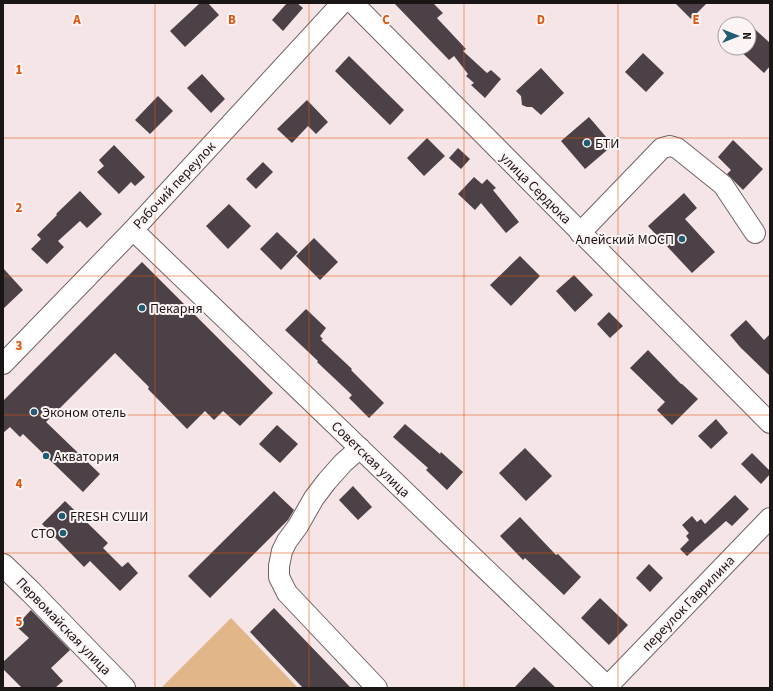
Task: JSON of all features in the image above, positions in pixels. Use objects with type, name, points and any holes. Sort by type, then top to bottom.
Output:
[{"type":"main road","name":"Первомайская улица","points":[[3,565],[124,688]]},
{"type":"street","name":"Рабочий переулок","points":[[3,364],[134,230],[342,3]]},
{"type":"street","name":"улица Сердюка","points":[[353,3],[770,424]]},
{"type":"street","points":[[580,233],[662,148],[670,146],[677,148],[684,153],[723,185],[755,233]]},
{"type":"street","name":"Советская улица","points":[[134,230],[608,688]]},
{"type":"street","points":[[360,448],[339,467],[314,498],[282,551],[279,566],[279,577],[287,593],[377,688]]},
{"type":"street","name":"переулок Гаврилина","points":[[608,688],[770,518]]},
{"type":"shaded area","points":[[231,618],[298,688],[161,688]]},
{"type":"building","points":[[200,3],[208,3],[219,15],[185,47],[170,31]]},
{"type":"building","points":[[287,3],[297,3],[303,8],[283,31],[272,20]]},
{"type":"building","points":[[394,3],[433,3],[443,13],[437,18],[466,49],[463,51],[487,73],[491,70],[501,79],[485,98],[471,85],[474,83],[466,76],[468,74],[454,56],[449,60]]},
{"type":"building","points":[[675,3],[707,3],[691,19]]},
{"type":"building","points":[[757,31],[770,43],[770,66],[764,73],[746,56],[757,56]]},
{"type":"building","points":[[643,53],[664,73],[646,92],[625,72]]},
{"type":"building","points":[[349,56],[404,110],[390,125],[335,71]]},
{"type":"building","points":[[541,68],[564,93],[541,115],[532,107],[522,105],[521,96],[516,91]]},
{"type":"building","points":[[202,74],[225,99],[211,113],[187,88]]},
{"type":"building","points":[[158,96],[173,111],[150,134],[135,120]]},
{"type":"building","points":[[307,100],[328,122],[316,134],[308,126],[292,143],[277,129]]},
{"type":"building","name":"БТИ","points":[[589,117],[613,145],[585,169],[561,141]]},
{"type":"building","points":[[427,138],[445,156],[424,176],[407,158]]},
{"type":"building","points":[[733,140],[763,169],[743,190],[727,174],[731,170],[718,157]]},
{"type":"building","points":[[114,145],[145,177],[135,186],[131,182],[119,194],[97,172],[104,166],[99,160]]},
{"type":"building","points":[[458,148],[470,159],[461,169],[449,158]]},
{"type":"building","points":[[263,162],[273,172],[256,189],[246,179]]},
{"type":"building","points":[[474,177],[482,184],[487,179],[496,188],[493,190],[519,222],[506,233],[481,203],[475,210],[458,194]]},
{"type":"building","points":[[80,191],[102,214],[87,228],[80,221],[58,241],[64,247],[47,264],[31,249],[41,239],[37,235]]},
{"type":"building","name":"Алейский МОСП","points":[[684,193],[697,208],[685,219],[715,252],[692,273],[648,226]]},
{"type":"building","points":[[229,204],[251,226],[228,249],[206,226]]},
{"type":"building","points":[[277,232],[298,252],[281,270],[260,249]]},
{"type":"building","points":[[314,238],[338,262],[320,280],[296,256]]},
{"type":"building","points":[[520,256],[540,276],[511,306],[490,285]]},
{"type":"building","name":"Пекарня","points":[[142,262],[273,393],[240,426],[223,411],[214,420],[205,411],[187,429],[148,389],[149,387],[115,353],[46,422],[100,474],[83,492],[23,434],[20,437],[10,427],[3,433],[3,401]]},
{"type":"building","points":[[3,268],[23,290],[3,309]]},
{"type":"building","points":[[574,275],[593,295],[575,312],[556,291]]},
{"type":"building","points":[[306,309],[326,328],[320,336],[323,339],[321,340],[352,369],[351,370],[384,403],[369,418],[349,398],[352,395],[285,330]]},
{"type":"building","points":[[609,312],[623,326],[610,338],[597,324]]},
{"type":"building","points":[[746,320],[764,340],[770,334],[770,376],[740,347],[730,335]]},
{"type":"building","points":[[648,350],[698,399],[672,425],[657,410],[665,402],[630,368]]},
{"type":"building","points":[[716,419],[728,433],[711,449],[698,436]]},
{"type":"building","points":[[405,424],[440,454],[441,452],[463,472],[447,490],[426,470],[428,468],[393,437]]},
{"type":"building","points":[[277,425],[298,444],[280,463],[259,444]]},
{"type":"building","points":[[525,448],[552,476],[526,501],[499,473]]},
{"type":"building","points":[[752,453],[770,471],[770,474],[761,484],[741,464]]},
{"type":"building","points":[[353,486],[372,507],[358,520],[339,500]]},
{"type":"building","points":[[274,491],[294,510],[288,520],[210,598],[188,576]]},
{"type":"building","points":[[735,495],[749,509],[732,526],[726,521],[687,556],[680,549],[689,540],[686,536],[689,533],[682,525],[692,516],[697,522],[701,519],[705,524]]},
{"type":"building","points":[[65,501],[108,543],[103,548],[122,567],[128,562],[138,573],[120,591],[90,561],[84,567],[42,524]]},
{"type":"building","points":[[520,517],[556,555],[558,554],[581,577],[564,595],[525,558],[523,560],[500,536]]},
{"type":"building","points":[[649,564],[663,578],[650,592],[636,578]]},
{"type":"building","points":[[600,598],[628,625],[609,645],[581,618]]},
{"type":"building","points":[[274,608],[351,688],[303,688],[250,632]]},
{"type":"building","points":[[31,610],[70,650],[51,668],[63,681],[55,688],[22,688],[3,669],[3,662],[29,638],[16,626]]},
{"type":"building","points":[[534,667],[556,688],[514,688]]},
{"type":"place","name":"БТИ","points":[[587,143]]},
{"type":"place","name":"Алейский МОСП","points":[[682,239]]},
{"type":"place","name":"Пекарня","points":[[142,308]]},
{"type":"place","name":"Эконом отель","points":[[34,412]]},
{"type":"place","name":"Акватория","points":[[46,456]]},
{"type":"place","name":"FRESH СУШИ","points":[[62,516]]},
{"type":"place","name":"СТО","points":[[63,533]]}]
